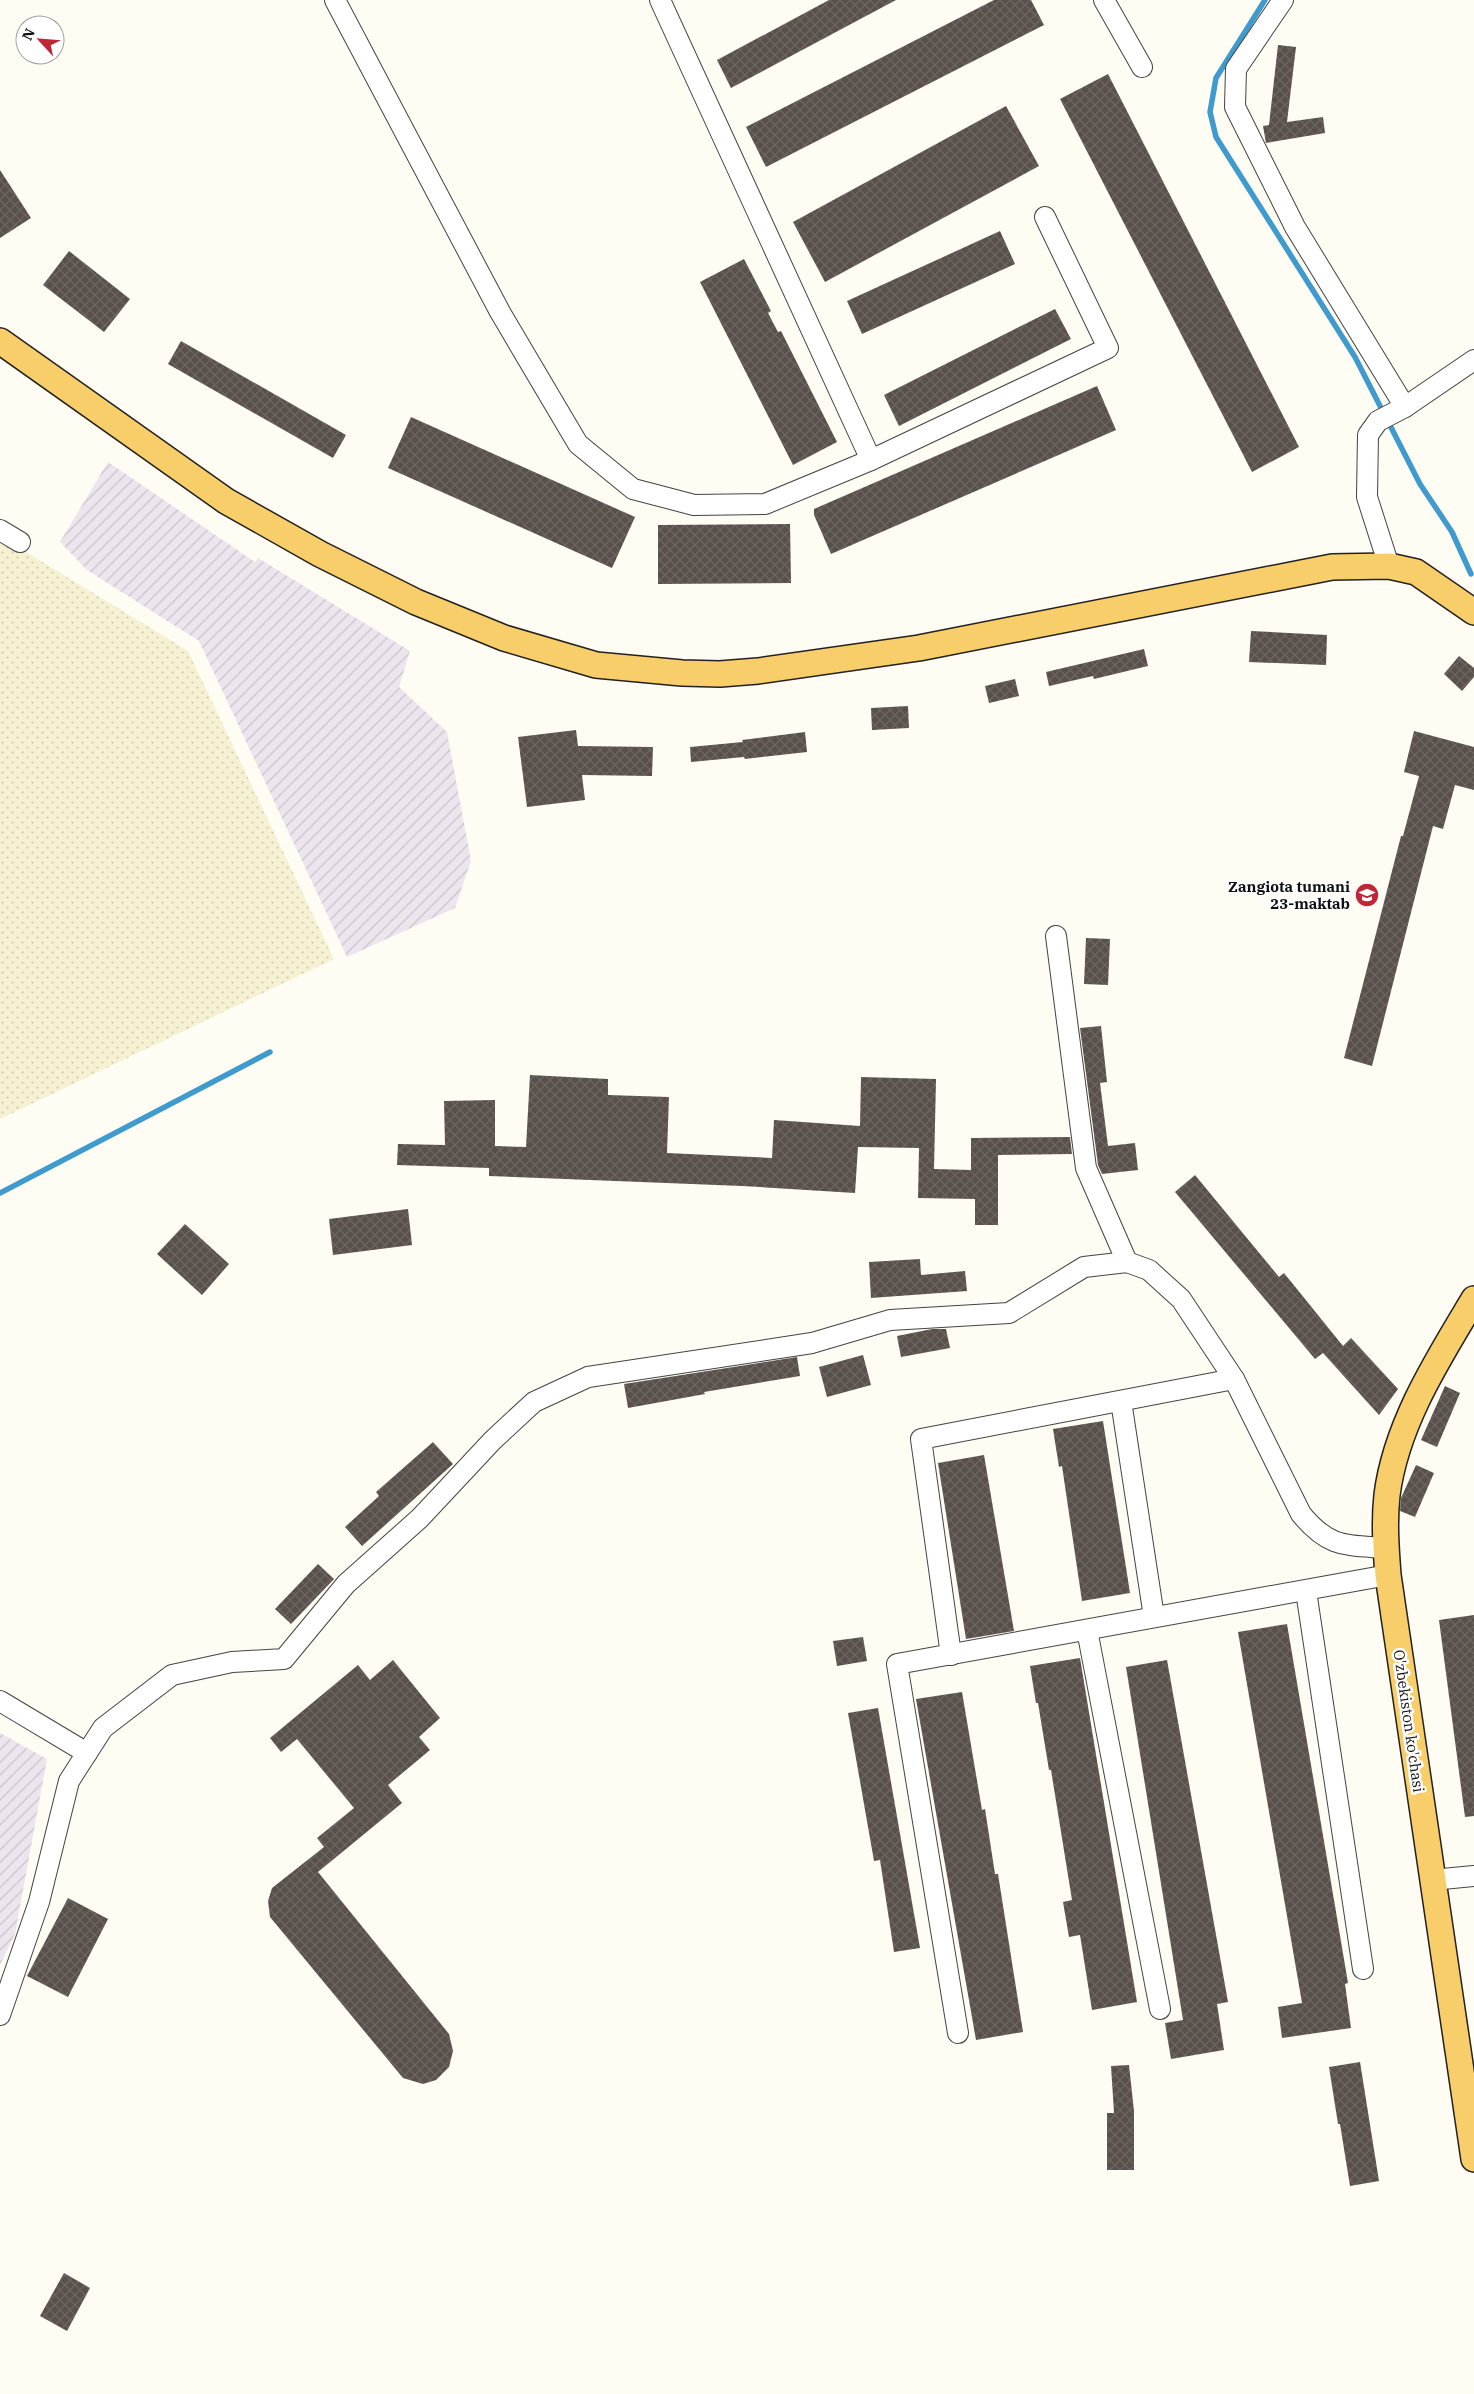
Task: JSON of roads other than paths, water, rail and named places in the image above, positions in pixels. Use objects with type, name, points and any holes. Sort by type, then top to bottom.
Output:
[{"type":"main road","points":[[0,341],[226,501],[320,554],[416,602],[504,638],[596,665],[682,674],[720,674],[758,670],[919,648],[1332,567],[1389,566],[1416,572],[1474,612]]},
{"type":"main road","name":"O'zbekiston ko'chasi","points":[[1474,1300],[1416,1401],[1402,1437],[1388,1492],[1386,1548],[1388,1576],[1432,1880],[1465,2047],[1474,2159]]},
{"type":"street","points":[[335,0],[500,312],[578,444],[633,489],[694,504],[765,504],[871,460],[1108,348],[1045,217]]},
{"type":"street","points":[[660,0],[871,460]]},
{"type":"street","points":[[1104,0],[1142,67]]},
{"type":"street","points":[[1283,0],[1236,70],[1236,107],[1295,227],[1392,414]]},
{"type":"street","points":[[1389,566],[1367,497],[1368,435],[1392,414],[1474,360]]},
{"type":"street","points":[[0,530],[20,542]]},
{"type":"street","points":[[1056,936],[1086,1168],[1126,1262]]},
{"type":"street","points":[[0,2015],[39,1902],[70,1781],[103,1728],[172,1675],[232,1662],[284,1659],[346,1584],[420,1518],[492,1440],[534,1402],[588,1377],[812,1343],[890,1320],[1009,1313],[1084,1268],[1126,1262],[1149,1270],[1181,1299],[1234,1379],[1301,1514],[1315,1531],[1325,1538],[1340,1544],[1386,1548]]},
{"type":"street","points":[[951,1655],[921,1439],[1234,1379]]},
{"type":"street","points":[[1121,1401],[1154,1617]]},
{"type":"street","points":[[958,2034],[897,1664],[1388,1576]]},
{"type":"street","points":[[1306,1591],[1363,1969]]},
{"type":"street","points":[[1087,1630],[1160,2008]]},
{"type":"street","points":[[0,1701],[87,1753]]},
{"type":"street","points":[[1432,1880],[1474,1876]]},
{"type":"waterway","points":[[1265,0],[1216,78],[1210,112],[1216,137],[1355,357],[1420,484],[1452,532],[1471,574]]},
{"type":"waterway","points":[[0,1193],[270,1052]]},
{"type":"place","name":"Zangiota tumani 23-maktab","points":[[1367,895]]}]
